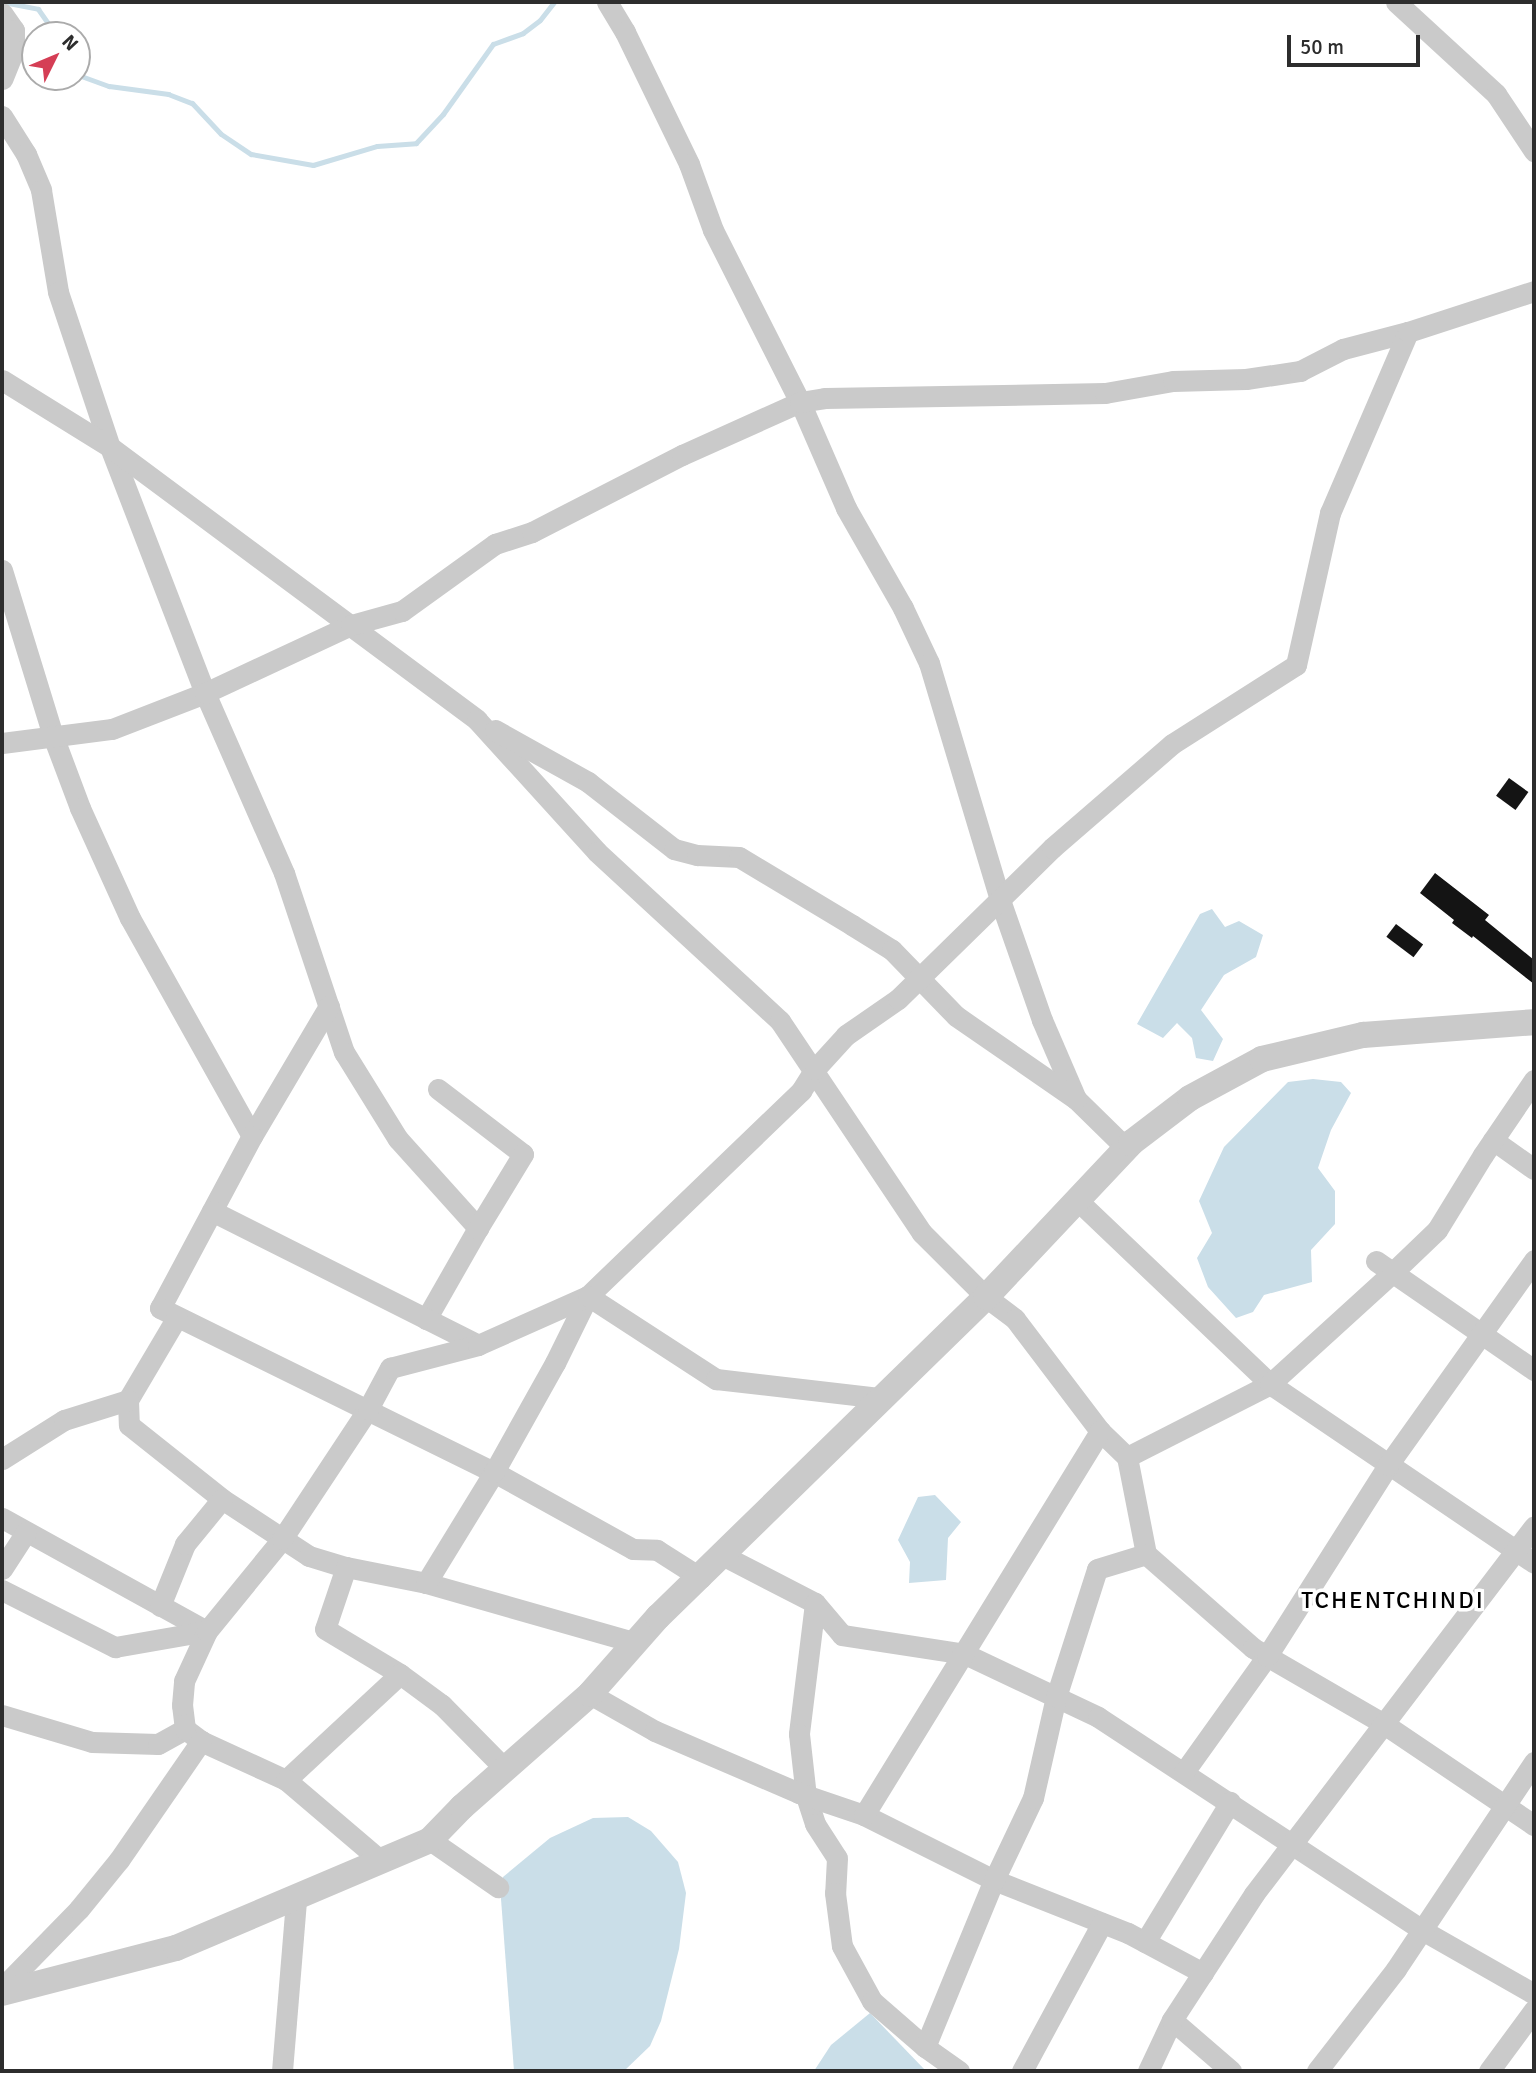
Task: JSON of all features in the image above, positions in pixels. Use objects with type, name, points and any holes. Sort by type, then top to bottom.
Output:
[{"type":"street","points":[[607,2],[625,32],[689,163],[713,230],[800,402],[846,508],[903,608],[929,663],[1000,900],[1042,1020],[1076,1098]]},
{"type":"street","points":[[1396,2],[1496,94],[1534,152]]},
{"type":"street","points":[[2,13],[14,30],[14,50],[2,79]]},
{"type":"street","points":[[2,116],[26,154],[41,190],[58,292],[110,447],[205,693],[284,873],[344,1052],[398,1139],[478,1228]]},
{"type":"street","points":[[2,743],[112,729],[205,693],[351,625],[402,611],[495,544],[532,531],[682,455],[800,402],[866,397],[1105,393],[1173,381],[1246,379],[1300,372],[1343,349],[1408,332],[1534,291]]},
{"type":"street","points":[[426,1583],[494,1472],[555,1363],[588,1296],[801,1091],[815,1069],[846,1035],[898,999],[1052,848],[1172,744],[1296,665],[1330,513],[1408,332]]},
{"type":"street","points":[[2,380],[110,447],[477,720],[588,782],[674,849],[697,855],[739,858],[776,877],[892,950],[956,1016],[1076,1098],[1126,1148]]},
{"type":"street","points":[[2,570],[53,736],[80,808],[130,918],[252,1136]]},
{"type":"street","points":[[477,720],[597,852],[780,1021],[815,1069],[922,1233],[986,1297],[1014,1319],[1100,1431],[1127,1457],[1146,1554],[1253,1648],[1384,1724],[1534,1825]]},
{"type":"street","points":[[328,1006],[252,1136],[160,1308],[494,1472],[633,1549],[657,1550],[701,1578]]},
{"type":"street","points":[[2,1991],[176,1948],[430,1840],[590,1694],[634,1642],[724,1556],[879,1398],[986,1297],[1126,1148],[1190,1098],[1262,1059],[1363,1035],[1534,1022]]},
{"type":"street","points":[[1127,1457],[1270,1384],[1384,1267],[1437,1230],[1534,1080]]},
{"type":"street","points":[[426,1319],[523,1154],[438,1089]]},
{"type":"street","points":[[1493,1140],[1534,1170]]},
{"type":"street","points":[[1076,1199],[1270,1384],[1534,1563]]},
{"type":"street","points":[[212,1211],[478,1345]]},
{"type":"street","points":[[1184,1772],[1267,1656],[1388,1465],[1534,1260]]},
{"type":"street","points":[[1384,1267],[1534,1370]]},
{"type":"street","points":[[193,1735],[182,1705],[184,1681],[207,1632],[282,1539],[368,1409],[390,1368],[478,1345],[588,1296]]},
{"type":"street","points":[[588,1296],[716,1379],[879,1398]]},
{"type":"street","points":[[177,1317],[128,1400],[129,1425],[222,1499],[309,1556],[346,1567],[426,1583],[634,1642]]},
{"type":"street","points":[[2,1459],[64,1420],[128,1400]]},
{"type":"street","points":[[864,1815],[1100,1431]]},
{"type":"street","points":[[160,1605],[185,1544],[222,1499]]},
{"type":"street","points":[[2,1518],[207,1632]]},
{"type":"street","points":[[1148,2071],[1172,2020],[1254,1894],[1534,1526]]},
{"type":"street","points":[[2,1569],[26,1532]]},
{"type":"street","points":[[925,2047],[994,1880],[1033,1798],[1056,1697],[1097,1569],[1146,1554]]},
{"type":"street","points":[[724,1556],[815,1603],[842,1635],[965,1654],[1098,1717],[1293,1842],[1422,1930],[1534,1994]]},
{"type":"street","points":[[346,1567],[325,1629],[400,1674],[442,1705],[505,1769]]},
{"type":"street","points":[[2,1590],[115,1647],[207,1632]]},
{"type":"street","points":[[815,1603],[799,1734],[807,1796],[815,1824],[837,1858],[835,1893],[842,1946],[872,2001],[925,2047],[959,2071]]},
{"type":"street","points":[[286,1780],[400,1674]]},
{"type":"street","points":[[590,1694],[655,1731],[807,1796],[864,1815],[994,1880],[1145,1942],[1203,1973]]},
{"type":"street","points":[[2,1715],[92,1742],[158,1744],[193,1735],[286,1780],[380,1860]]},
{"type":"street","points":[[2,1991],[79,1909],[120,1860],[193,1735]]},
{"type":"street","points":[[1317,2071],[1396,1969],[1534,1762]]},
{"type":"street","points":[[1145,1942],[1230,1802]]},
{"type":"street","points":[[430,1840],[498,1888]]},
{"type":"street","points":[[282,2071],[296,1899]]},
{"type":"street","points":[[1022,2071],[1102,1923]]},
{"type":"street","points":[[1489,2071],[1534,2010]]},
{"type":"street","points":[[1172,2020],[1231,2071]]},
{"type":"street","points":[[284,2048],[295,2071]]},
{"type":"water","points":[[1212,909],[1225,927],[1239,921],[1263,935],[1256,957],[1224,975],[1201,1010],[1223,1039],[1213,1061],[1196,1058],[1192,1038],[1177,1023],[1163,1038],[1137,1024],[1200,914]]},
{"type":"water","points":[[1313,1079],[1341,1082],[1351,1093],[1331,1130],[1318,1168],[1335,1191],[1335,1224],[1311,1250],[1312,1282],[1264,1295],[1253,1312],[1236,1318],[1208,1287],[1197,1258],[1212,1233],[1199,1201],[1224,1147],[1288,1082]]},
{"type":"water","points":[[935,1495],[961,1522],[948,1538],[946,1580],[909,1583],[910,1562],[898,1540],[918,1497]]},
{"type":"water","points":[[628,1817],[651,1831],[678,1862],[686,1893],[679,1949],[661,2021],[650,2046],[624,2071],[514,2071],[501,1899],[503,1877],[550,1838],[593,1818]]},
{"type":"water","points":[[870,2013],[926,2071],[814,2071],[831,2045]]},
{"type":"building","points":[[1509,778],[1528,792],[1515,810],[1496,796]]},
{"type":"building","points":[[1435,873],[1489,915],[1485,920],[1534,960],[1534,984],[1473,936],[1472,938],[1452,923],[1454,920],[1420,893]]},
{"type":"building","points":[[1396,924],[1423,944],[1414,957],[1386,937]]},
{"type":"waterway","points":[[3,2],[38,9],[46,21]]},
{"type":"waterway","points":[[91,80],[109,86],[168,94],[192,103],[221,134],[251,154],[313,165],[377,146],[416,143],[443,114],[493,44],[523,33],[540,20],[554,2]]},
{"type":"district","name":"TCHENTCHINDI","points":[[1393,1601]]}]
